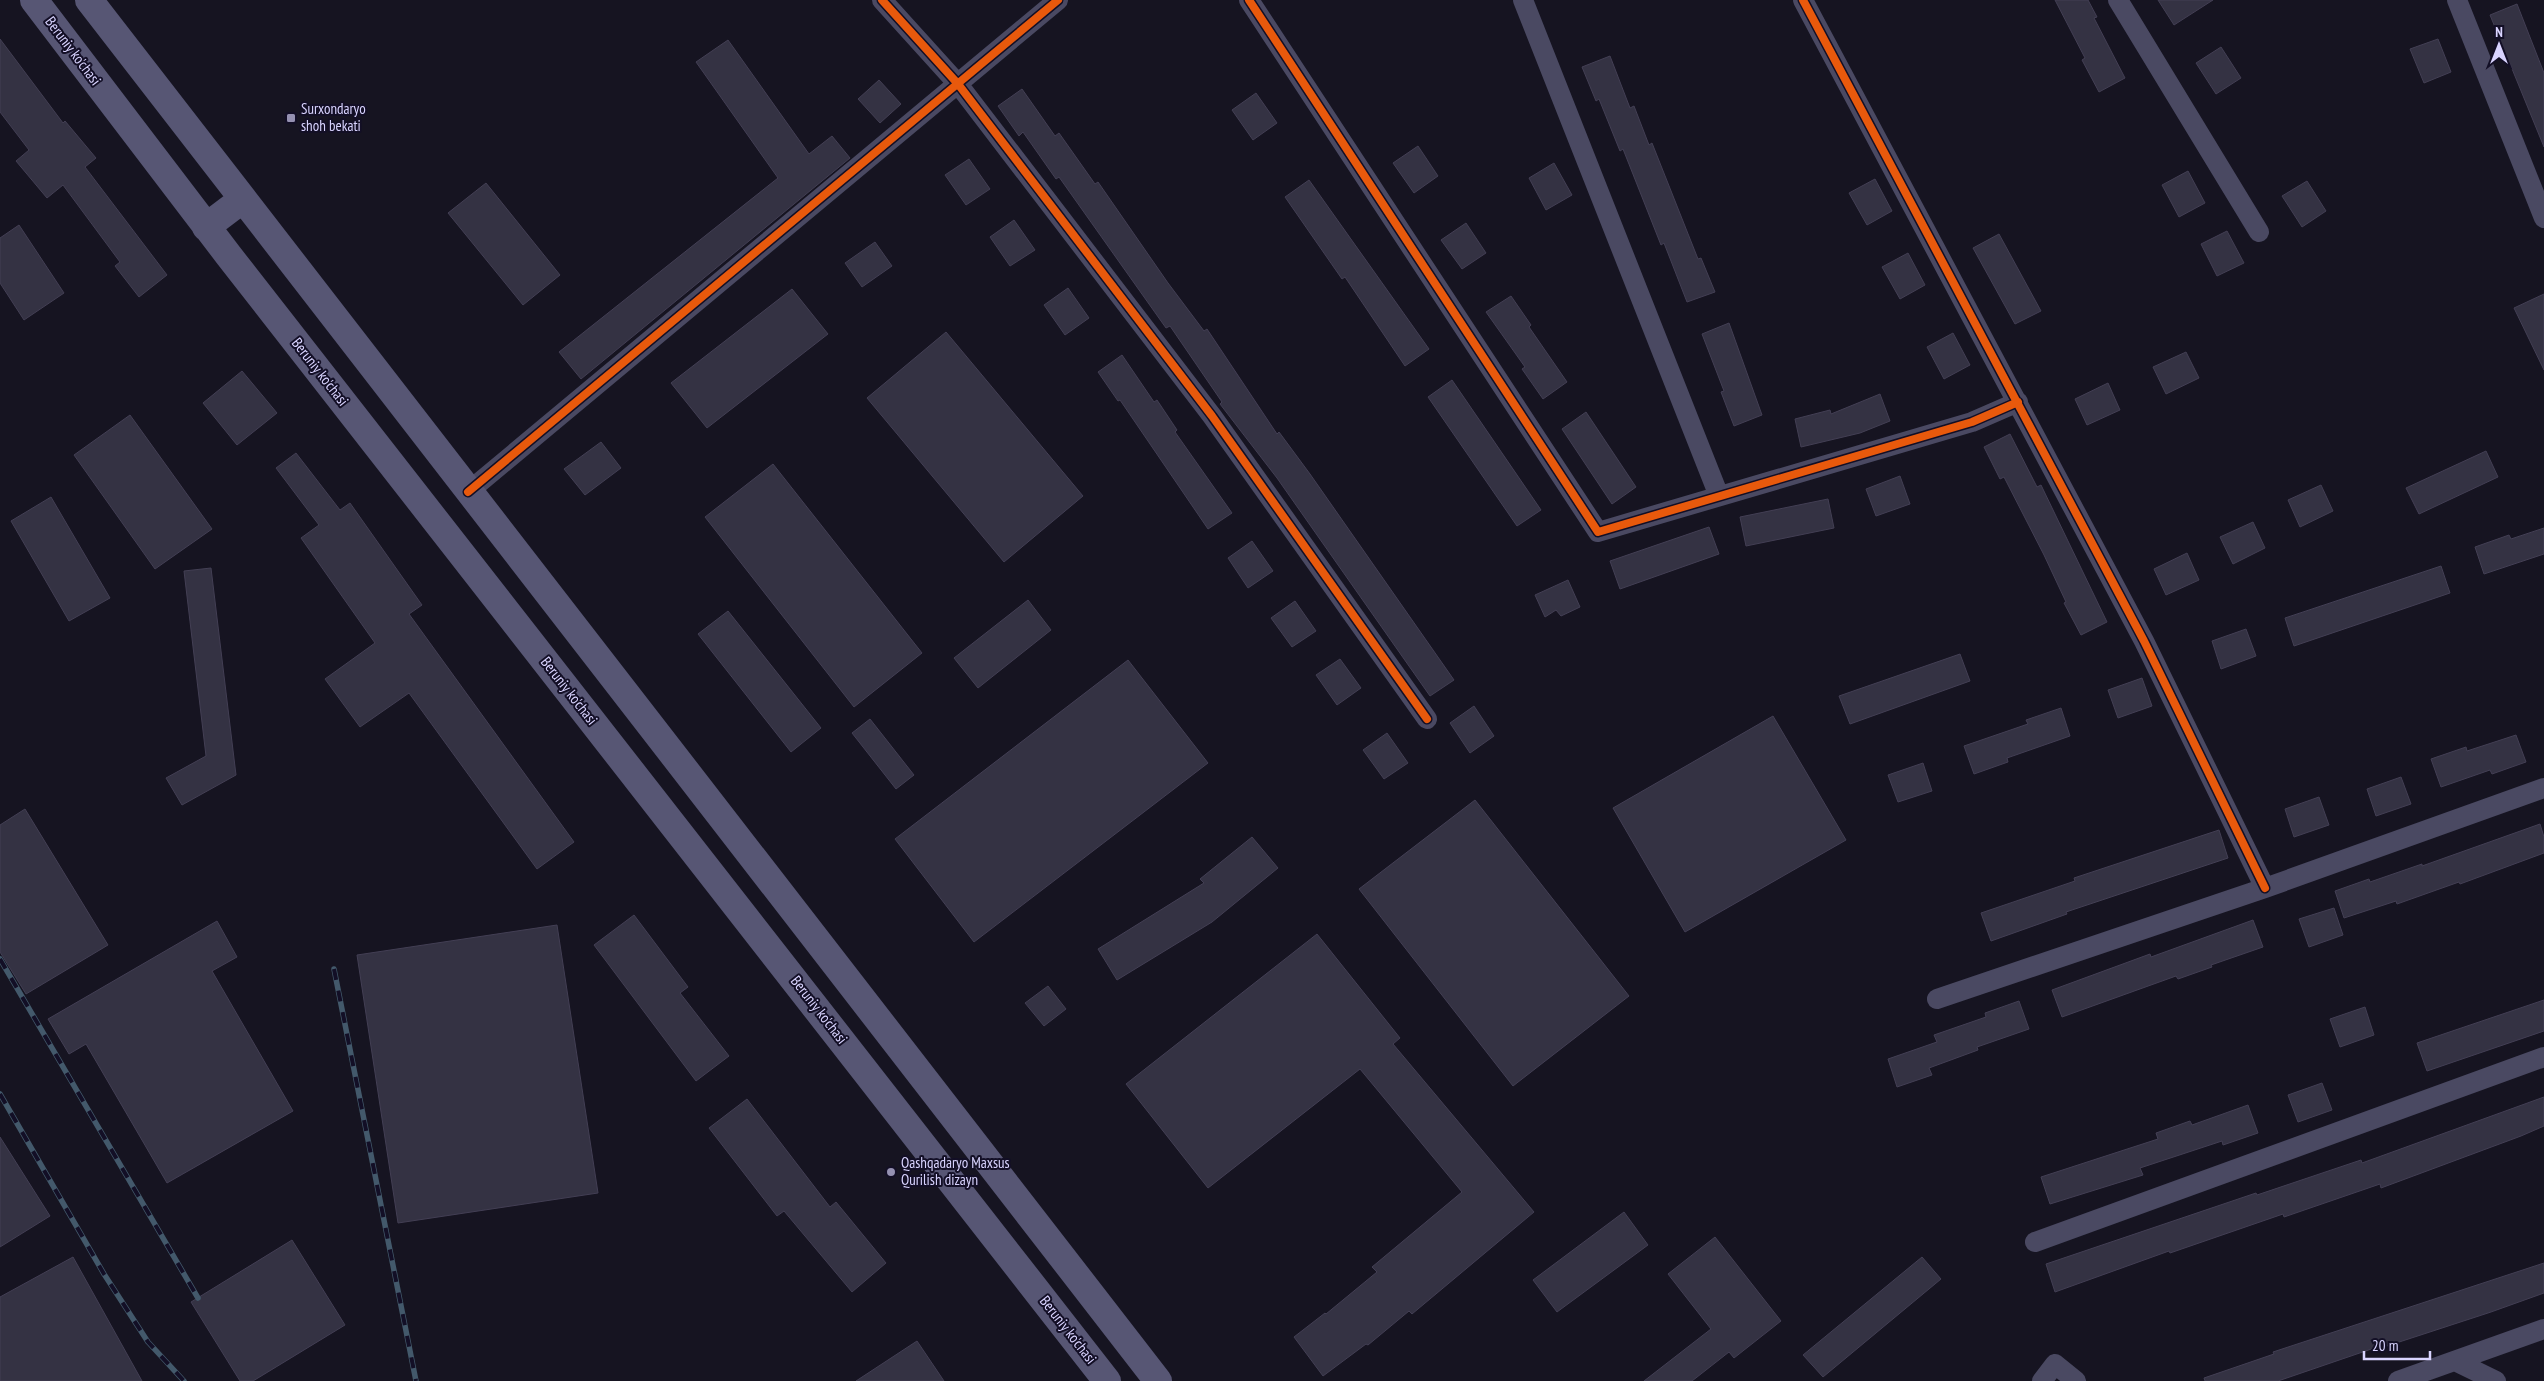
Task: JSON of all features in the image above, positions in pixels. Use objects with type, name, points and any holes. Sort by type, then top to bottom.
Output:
[{"type":"main road","name":"Beruniy ko'chasi","points":[[34,0],[206,227],[1107,1381]]},
{"type":"main road","points":[[89,0],[1158,1381]]},
{"type":"main road","points":[[206,227],[243,199]]},
{"type":"main road","points":[[1074,1337],[1106,1312]]},
{"type":"street","points":[[882,0],[958,84],[1212,416],[1427,719]]},
{"type":"street","points":[[468,492],[1058,0]]},
{"type":"street","points":[[1249,0],[1598,532],[1972,422],[2018,402]]},
{"type":"street","points":[[1523,0],[1719,496]]},
{"type":"street","points":[[1804,0],[2144,641],[2265,888]]},
{"type":"street","points":[[2118,0],[2259,232]]},
{"type":"street","points":[[2458,0],[2544,218]]},
{"type":"street","points":[[1937,999],[2265,888],[2544,788]]},
{"type":"street","points":[[2035,1242],[2544,1057]]},
{"type":"street","points":[[2398,1381],[2544,1329]]},
{"type":"street","points":[[2455,1361],[2496,1381]]},
{"type":"street","points":[[2042,1381],[2055,1364],[2076,1381]]},
{"type":"building","points":[[2055,0],[2088,0],[2097,17],[2094,18],[2125,78],[2099,92],[2082,60],[2085,58]]},
{"type":"building","points":[[2158,0],[2213,0],[2174,25]]},
{"type":"building","points":[[2517,4],[2544,73],[2544,147],[2490,15]]},
{"type":"building","points":[[0,39],[63,123],[65,121],[96,158],[85,167],[167,275],[139,297],[115,266],[120,262],[63,185],[47,198],[16,161],[29,150],[0,112]]},
{"type":"building","points":[[2438,39],[2451,72],[2424,83],[2410,49]]},
{"type":"building","points":[[728,40],[809,154],[832,136],[850,158],[581,379],[559,352],[778,178],[696,62]]},
{"type":"building","points":[[2221,47],[2241,78],[2216,94],[2196,63]]},
{"type":"building","points":[[1610,56],[1630,108],[1634,106],[1649,145],[1652,143],[1698,259],[1701,258],[1715,292],[1687,302],[1664,243],[1661,245],[1623,149],[1620,151],[1599,99],[1596,101],[1582,67]]},
{"type":"building","points":[[879,80],[901,104],[880,123],[858,99]]},
{"type":"building","points":[[1022,89],[1055,136],[1059,133],[1095,184],[1098,182],[1168,283],[1204,331],[1207,329],[1277,434],[1279,432],[1310,474],[1454,680],[1430,696],[1277,478],[1220,404],[1222,402],[1170,326],[1166,328],[1059,177],[1056,179],[1023,132],[1019,136],[998,106]]},
{"type":"building","points":[[1256,93],[1277,123],[1253,140],[1232,110]]},
{"type":"building","points":[[1418,146],[1438,176],[1414,193],[1393,163]]},
{"type":"building","points":[[969,159],[990,189],[966,205],[945,175]]},
{"type":"building","points":[[1554,163],[1572,195],[1546,210],[1529,178]]},
{"type":"building","points":[[2188,171],[2205,203],[2179,217],[2162,185]]},
{"type":"building","points":[[1875,179],[1892,211],[1867,225],[1849,193]]},
{"type":"building","points":[[1309,180],[1429,349],[1405,366],[1345,277],[1342,279],[1285,197]]},
{"type":"building","points":[[2307,181],[2326,211],[2302,227],[2282,196]]},
{"type":"building","points":[[486,183],[560,275],[523,305],[448,213]]},
{"type":"building","points":[[1014,220],[1035,250],[1010,266],[990,237]]},
{"type":"building","points":[[1466,223],[1486,253],[1462,269],[1441,240]]},
{"type":"building","points":[[19,225],[64,293],[24,320],[0,283],[0,238]]},
{"type":"building","points":[[2227,231],[2244,263],[2217,276],[2201,244]]},
{"type":"building","points":[[1999,234],[2041,311],[2015,324],[1973,248]]},
{"type":"building","points":[[875,242],[892,266],[862,287],[845,263]]},
{"type":"building","points":[[1908,253],[1925,285],[1900,299],[1882,267]]},
{"type":"building","points":[[1068,288],[1089,318],[1065,335],[1044,305]]},
{"type":"building","points":[[792,289],[828,334],[707,428],[671,383]]},
{"type":"building","points":[[2544,294],[2544,370],[2514,308]]},
{"type":"building","points":[[1511,296],[1531,325],[1529,327],[1567,382],[1543,399],[1522,369],[1525,367],[1486,312]]},
{"type":"building","points":[[1729,323],[1762,415],[1734,426],[1721,392],[1724,391],[1702,334]]},
{"type":"building","points":[[946,332],[1083,496],[1004,562],[867,398]]},
{"type":"building","points":[[1953,333],[1970,365],[1944,379],[1927,347]]},
{"type":"building","points":[[2186,352],[2199,378],[2166,394],[2153,367]]},
{"type":"building","points":[[1122,355],[1154,402],[1157,400],[1177,430],[1175,432],[1232,513],[1208,529],[1120,400],[1118,401],[1098,372]]},
{"type":"building","points":[[242,371],[277,413],[237,445],[203,403]]},
{"type":"building","points":[[1452,380],[1541,510],[1517,526],[1428,397]]},
{"type":"building","points":[[2108,383],[2120,410],[2087,425],[2075,399]]},
{"type":"building","points":[[1880,394],[1890,421],[1860,433],[1801,447],[1795,419],[1830,410],[1831,414]]},
{"type":"building","points":[[1586,412],[1636,487],[1612,504],[1562,429]]},
{"type":"building","points":[[130,415],[212,529],[155,569],[74,455]]},
{"type":"building","points":[[2010,434],[2037,487],[2041,485],[2107,622],[2081,635],[2064,603],[2066,602],[2044,555],[2004,477],[2000,479],[1984,447]]},
{"type":"building","points":[[601,442],[621,468],[585,495],[564,469]]},
{"type":"building","points":[[2486,451],[2498,477],[2419,514],[2406,488]]},
{"type":"building","points":[[296,453],[340,510],[350,503],[422,605],[409,614],[574,842],[537,869],[409,693],[360,727],[325,679],[375,643],[301,538],[319,525],[276,468]]},
{"type":"building","points":[[773,464],[922,653],[854,707],[705,517]]},
{"type":"building","points":[[1900,476],[1910,504],[1876,516],[1866,489]]},
{"type":"building","points":[[2321,485],[2333,511],[2300,527],[2288,500]]},
{"type":"building","points":[[51,497],[110,598],[69,621],[11,521]]},
{"type":"building","points":[[1828,499],[1834,528],[1746,546],[1740,517]]},
{"type":"building","points":[[2253,522],[2265,548],[2233,564],[2220,537]]},
{"type":"building","points":[[1709,527],[1719,554],[1620,589],[1610,561]]},
{"type":"building","points":[[2544,528],[2544,554],[2484,574],[2475,547],[2509,535],[2511,539]]},
{"type":"building","points":[[1252,541],[1273,571],[1248,588],[1228,558]]},
{"type":"building","points":[[2187,553],[2199,580],[2166,595],[2154,569]]},
{"type":"building","points":[[2441,566],[2450,593],[2294,646],[2285,618]]},
{"type":"building","points":[[211,568],[236,775],[182,805],[166,778],[206,756],[184,571]]},
{"type":"building","points":[[1568,580],[1580,607],[1561,616],[1556,610],[1545,617],[1535,595]]},
{"type":"building","points":[[1028,600],[1051,630],[978,688],[954,658]]},
{"type":"building","points":[[1295,601],[1316,631],[1292,647],[1271,618]]},
{"type":"building","points":[[728,611],[821,728],[791,752],[698,634]]},
{"type":"building","points":[[2246,629],[2256,656],[2221,669],[2212,641]]},
{"type":"building","points":[[1960,654],[1970,681],[1850,724],[1839,696]]},
{"type":"building","points":[[1340,659],[1361,688],[1337,705],[1316,675]]},
{"type":"building","points":[[1128,660],[1208,763],[974,942],[895,839]]},
{"type":"building","points":[[2142,678],[2152,706],[2118,718],[2108,690]]},
{"type":"building","points":[[1474,706],[1494,736],[1470,753],[1450,723]]},
{"type":"building","points":[[2061,708],[2070,736],[2007,758],[2008,762],[1974,774],[1964,746],[2028,724],[2026,720]]},
{"type":"building","points":[[1773,716],[1846,840],[1685,932],[1613,808]]},
{"type":"building","points":[[870,719],[914,775],[896,789],[852,733]]},
{"type":"building","points":[[1387,733],[1408,763],[1384,779],[1363,750]]},
{"type":"building","points":[[2516,735],[2526,762],[2492,774],[2490,770],[2441,787],[2431,759],[2466,747],[2467,751]]},
{"type":"building","points":[[1923,763],[1932,791],[1898,802],[1888,775]]},
{"type":"building","points":[[2401,777],[2411,804],[2376,816],[2367,789]]},
{"type":"building","points":[[2319,797],[2329,825],[2294,837],[2285,809]]},
{"type":"building","points":[[1475,800],[1629,996],[1513,1086],[1359,889]]},
{"type":"building","points":[[25,809],[108,945],[26,994],[0,952],[0,825]]},
{"type":"building","points":[[2540,824],[2544,837],[2544,853],[2460,884],[2459,882],[2397,904],[2396,901],[2344,918],[2335,891],[2369,879],[2370,882],[2422,864],[2422,866]]},
{"type":"building","points":[[2219,830],[2228,858],[2066,912],[2067,914],[1991,941],[1981,913],[2075,881],[2074,878]]},
{"type":"building","points":[[1252,837],[1278,868],[1212,922],[1117,980],[1098,949],[1204,883],[1200,879]]},
{"type":"building","points":[[2334,908],[2343,935],[2309,947],[2299,919]]},
{"type":"building","points":[[634,915],[688,987],[680,993],[729,1056],[696,1081],[594,945]]},
{"type":"building","points":[[2253,920],[2263,947],[2178,979],[2176,976],[2062,1017],[2052,990],[2150,954],[2151,957]]},
{"type":"building","points":[[217,921],[237,957],[212,971],[293,1111],[167,1183],[86,1044],[69,1054],[48,1019]]},
{"type":"building","points":[[557,925],[598,1193],[398,1223],[357,955]]},
{"type":"building","points":[[1317,934],[1400,1038],[1393,1044],[1534,1212],[1412,1314],[1409,1311],[1368,1345],[1366,1344],[1323,1376],[1294,1337],[1326,1314],[1377,1272],[1372,1267],[1462,1192],[1360,1069],[1208,1188],[1126,1084]]},
{"type":"building","points":[[1048,986],[1066,1009],[1044,1026],[1025,1003]]},
{"type":"building","points":[[2544,1000],[2544,1031],[2427,1071],[2417,1043]]},
{"type":"building","points":[[2019,1001],[2029,1029],[1977,1047],[1978,1050],[1929,1068],[1932,1075],[1897,1087],[1888,1059],[1937,1042],[1934,1035],[1986,1017],[1985,1013]]},
{"type":"building","points":[[2365,1007],[2374,1035],[2340,1047],[2330,1019]]},
{"type":"building","points":[[2322,1083],[2332,1110],[2298,1122],[2288,1095]]},
{"type":"building","points":[[2544,1097],[2544,1126],[2521,1136],[2381,1188],[2380,1184],[2284,1217],[2283,1214],[2170,1253],[2169,1251],[2055,1292],[2046,1264],[2256,1193],[2257,1195],[2361,1160],[2362,1163]]},
{"type":"building","points":[[747,1099],[830,1207],[836,1202],[886,1263],[852,1292],[784,1211],[777,1216],[709,1128]]},
{"type":"building","points":[[2248,1105],[2258,1133],[2223,1145],[2222,1141],[2140,1168],[2143,1175],[2050,1204],[2041,1177],[2158,1139],[2156,1133],[2190,1121],[2192,1125]]},
{"type":"building","points":[[0,1137],[50,1216],[0,1247]]},
{"type":"building","points":[[1624,1212],[1648,1245],[1557,1312],[1533,1280]]},
{"type":"building","points":[[1715,1237],[1781,1321],[1734,1358],[1729,1352],[1692,1381],[1644,1381],[1711,1329],[1668,1274]]},
{"type":"building","points":[[292,1240],[345,1325],[253,1381],[240,1381],[191,1302]]},
{"type":"building","points":[[73,1257],[142,1381],[0,1381],[0,1297]]},
{"type":"building","points":[[1922,1257],[1941,1279],[1823,1377],[1803,1355]]},
{"type":"building","points":[[2544,1263],[2544,1293],[2491,1312],[2387,1346],[2386,1344],[2278,1381],[2205,1381],[2204,1378],[2274,1354],[2273,1352]]},
{"type":"building","points":[[917,1341],[944,1381],[856,1381]]},
{"type":"railway","points":[[0,959],[198,1298]]},
{"type":"railway","points":[[334,969],[416,1381]]},
{"type":"railway","points":[[0,1094],[104,1274],[148,1342],[184,1381]]},
{"type":"cycle path","points":[[882,0],[958,84],[1212,416],[1427,719]]},
{"type":"cycle path","points":[[468,492],[1058,0]]},
{"type":"cycle path","points":[[1249,0],[1598,532],[1972,422],[2018,402]]},
{"type":"cycle path","points":[[1803,0],[2144,641],[2265,888]]},
{"type":"place","name":"Surxondaryo shoh bekati","points":[[291,118]]},
{"type":"place","name":"Qashqadaryo Maxsus Qurilish dizayn","points":[[891,1172]]}]
